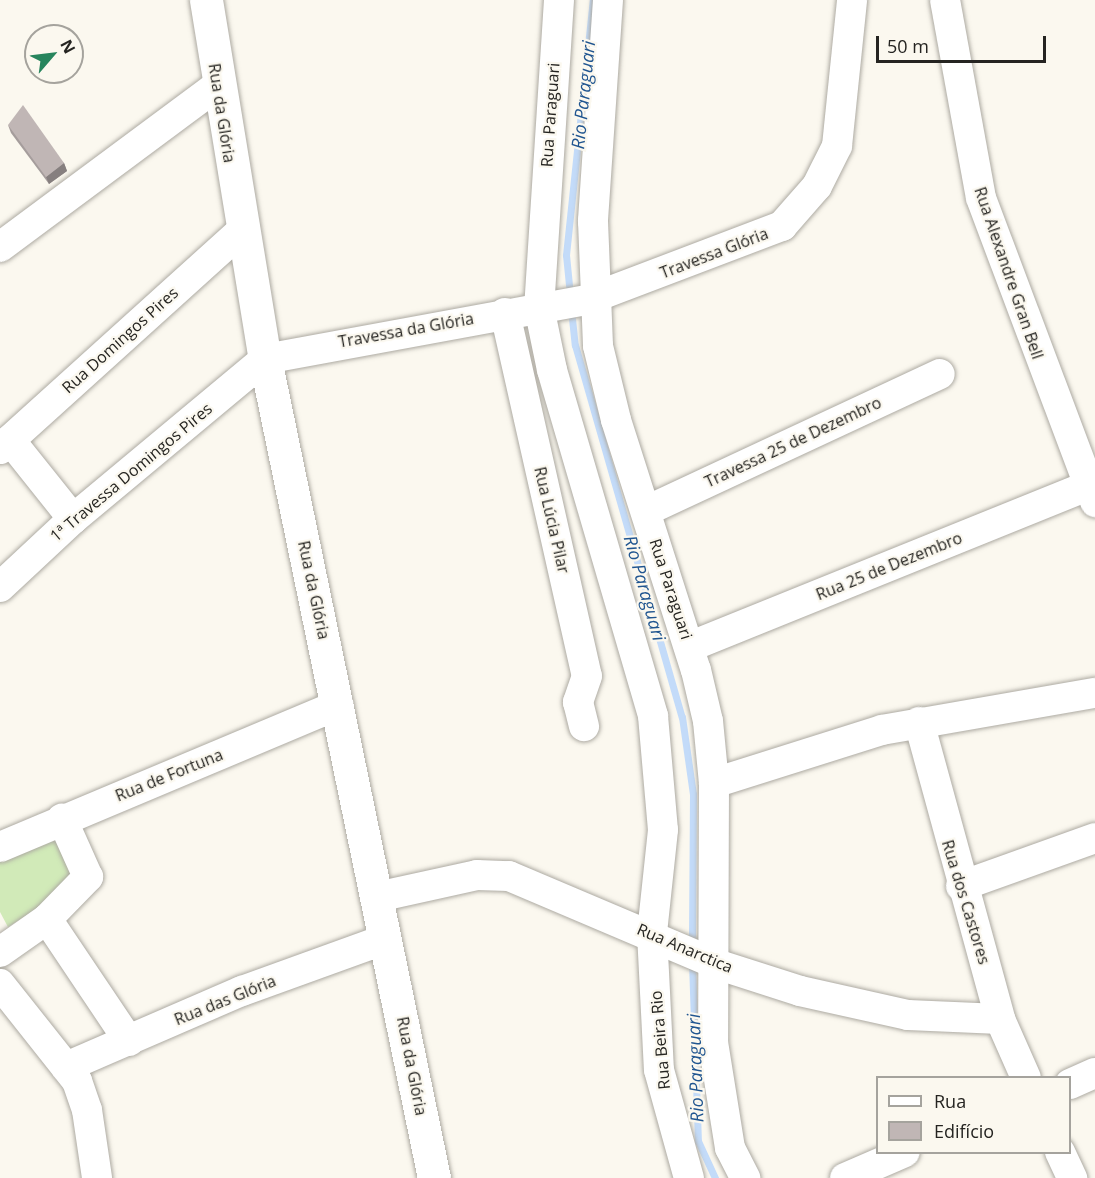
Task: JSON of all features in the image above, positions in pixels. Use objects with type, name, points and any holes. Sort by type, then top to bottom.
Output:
[{"type":"main road","name":"Rua da Glória","points":[[206,0],[216,86],[265,359],[434,1178]]},
{"type":"street","name":"Rua Paraguari","points":[[559,0],[544,307],[573,445],[653,716],[663,830],[662,939]]},
{"type":"street","name":"Rua Paraguari","points":[[609,0],[593,221],[590,299],[605,377],[689,647],[708,721],[714,783],[711,962],[713,1042],[730,1148],[745,1178]]},
{"type":"street","name":"Travessa Glória","points":[[544,307],[590,299],[755,238],[782,225],[802,206],[837,146],[852,0]]},
{"type":"street","name":"Rua Alexandre Gran Bell","points":[[945,0],[981,198],[1092,494]]},
{"type":"street","points":[[0,247],[216,86]]},
{"type":"street","name":"Rua Domingos Pires","points":[[5,444],[241,231]]},
{"type":"street","name":"Travessa da Glória","points":[[265,359],[544,307]]},
{"type":"street","name":"Rua Lúcia Pilar","points":[[505,313],[587,676],[578,702],[585,726]]},
{"type":"street","name":"1ª Travessa Domingos Pires","points":[[0,587],[73,519],[265,359]]},
{"type":"street","name":"Travessa 25 de Dezembro","points":[[646,511],[940,374]]},
{"type":"street","points":[[5,444],[73,519]]},
{"type":"street","name":"Rua 25 de Dezembro","points":[[689,647],[1092,494]]},
{"type":"street","points":[[714,783],[827,743],[919,722],[1095,693]]},
{"type":"street","name":"Rua de Fortuna","points":[[2,844],[338,705]]},
{"type":"street","name":"Rua dos Castores","points":[[919,722],[961,886],[1000,1019],[1026,1076]]},
{"type":"street","points":[[1,946],[47,919],[88,877],[62,819]]},
{"type":"street","points":[[961,886],[1095,838]]},
{"type":"street","name":"Rua Anarctica","points":[[377,897],[477,875],[509,876],[662,939],[711,962],[800,991],[909,1015],[1000,1019]]},
{"type":"street","points":[[47,919],[129,1041]]},
{"type":"street","name":"Rua das Glória","points":[[66,1067],[386,939]]},
{"type":"street","name":"Rua Beira Rio","points":[[662,939],[659,1070],[689,1178]]},
{"type":"street","points":[[0,984],[66,1067],[87,1110],[97,1178]]},
{"type":"street","points":[[1071,1084],[1095,1073]]},
{"type":"street","points":[[845,1178],[900,1154]]},
{"type":"street","points":[[1061,1154],[1072,1178]]},
{"type":"green space","points":[[55,834],[74,874],[69,889],[8,927],[0,912],[0,860]]},
{"type":"building","points":[[23,105],[64,163],[46,177],[8,125]]},
{"type":"waterway","name":"Rio Paraguari","points":[[570,295],[566,255],[593,0]]},
{"type":"waterway","name":"Rio Paraguari","points":[[571,309],[575,345],[682,717],[693,794],[692,945]]},
{"type":"waterway","name":"Rio Paraguari","points":[[692,962],[698,1141],[715,1178]]}]
